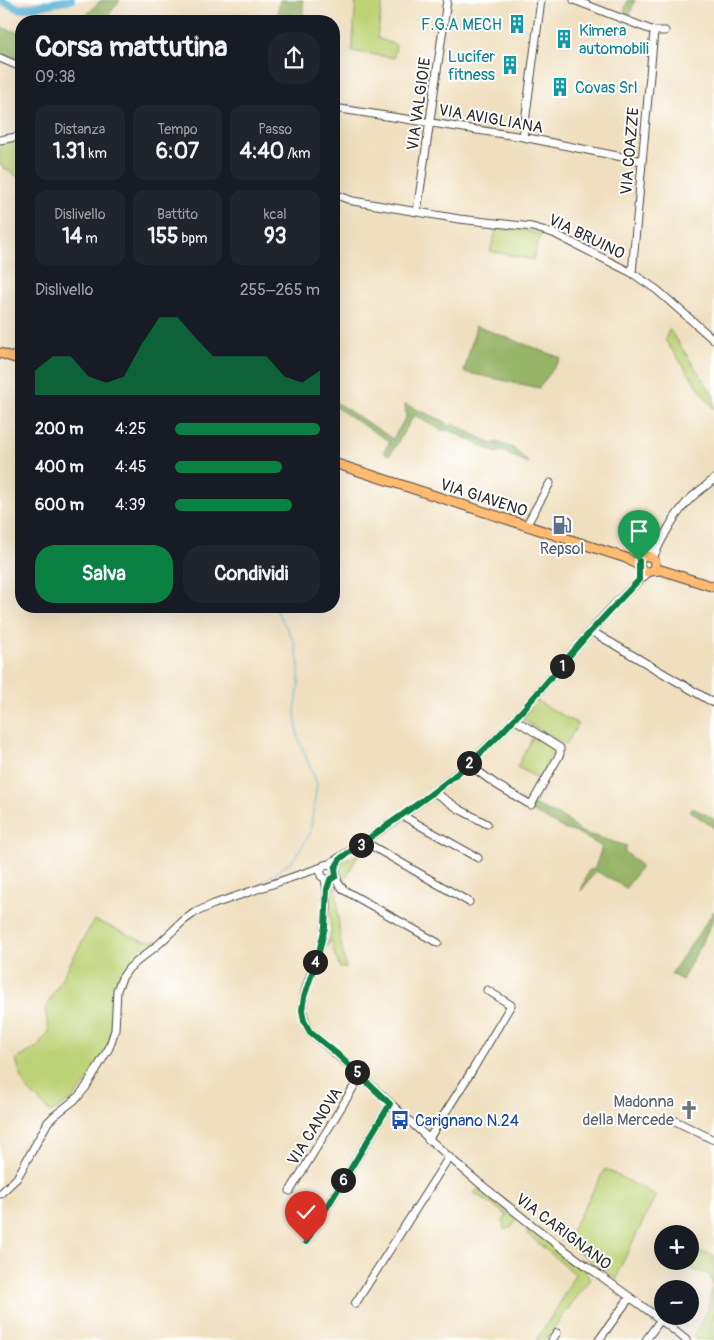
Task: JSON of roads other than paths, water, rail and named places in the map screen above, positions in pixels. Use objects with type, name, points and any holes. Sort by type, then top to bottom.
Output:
[{"type":"main road","points":[[0,353],[15,358]]},
{"type":"main road","name":"VIA GIAVENO","points":[[340,465],[714,587]]},
{"type":"street","name":"VIA VALGIOIE","points":[[417,212],[447,0]]},
{"type":"street","points":[[523,137],[541,0]]},
{"type":"street","points":[[574,0],[654,31],[665,32]]},
{"type":"street","name":"VIA COAZZE","points":[[632,274],[654,31]]},
{"type":"street","points":[[0,58],[15,64]]},
{"type":"street","name":"VIA AVIGLIANA","points":[[340,109],[429,121],[523,137],[642,161]]},
{"type":"street","points":[[0,140],[15,137]]},
{"type":"street","name":"VIA BRUINO","points":[[340,198],[459,219],[542,229],[553,233],[632,274],[663,294],[714,340]]},
{"type":"street","points":[[330,874],[341,858],[403,816],[434,792],[468,764],[514,719],[591,631],[639,580],[648,564],[652,551],[661,542],[678,515],[691,498],[714,480]]},
{"type":"street","points":[[526,526],[550,483]]},
{"type":"street","points":[[591,631],[714,703]]},
{"type":"street","points":[[468,764],[497,785],[531,805],[560,754],[560,748],[514,719]]},
{"type":"street","points":[[434,792],[459,809],[487,824]]},
{"type":"street","points":[[403,816],[478,858]]},
{"type":"street","points":[[365,842],[469,902]]},
{"type":"street","points":[[0,1194],[12,1184],[23,1169],[48,1122],[77,1098],[86,1087],[109,1048],[115,1030],[117,990],[122,978],[129,968],[194,913],[214,904],[311,870],[330,874],[344,890],[438,943]]},
{"type":"street","name":"VIA CARIGNANO","points":[[330,874],[327,889],[325,927],[304,997],[303,1016],[310,1032],[361,1075],[428,1140],[571,1255],[654,1314]]},
{"type":"street","points":[[428,1140],[511,1005],[487,990]]},
{"type":"street","name":"VIA CANOVA","points":[[290,1191],[361,1075]]},
{"type":"street","points":[[306,1242],[390,1104]]},
{"type":"street","points":[[671,1119],[714,1140]]},
{"type":"street","points":[[355,1304],[449,1157]]},
{"type":"street","points":[[599,1340],[630,1298]]},
{"type":"street","points":[[646,1340],[657,1325]]},
{"type":"street","name":"VIA CARIGNANO","points":[[668,1325],[686,1340]]},
{"type":"street","points":[[552,1340],[557,1333]]},
{"type":"waterway","points":[[0,0],[20,9],[71,0]]},
{"type":"waterway","points":[[263,882],[293,860],[310,834],[317,784],[298,737],[295,711],[299,684],[299,663],[294,641],[278,613]]},
{"type":"place","name":"F.G.A MECH","points":[[517,24]]},
{"type":"place","name":"Kimera automobili","points":[[564,39]]},
{"type":"place","name":"Lucifer fitness","points":[[510,65]]},
{"type":"place","name":"Covas Srl","points":[[560,87]]},
{"type":"place","name":"Repsol","points":[[562,525]]},
{"type":"place","name":"Madonna della Mercede","points":[[689,1110]]},
{"type":"place","name":"Carignano N.24","points":[[400,1120]]}]
